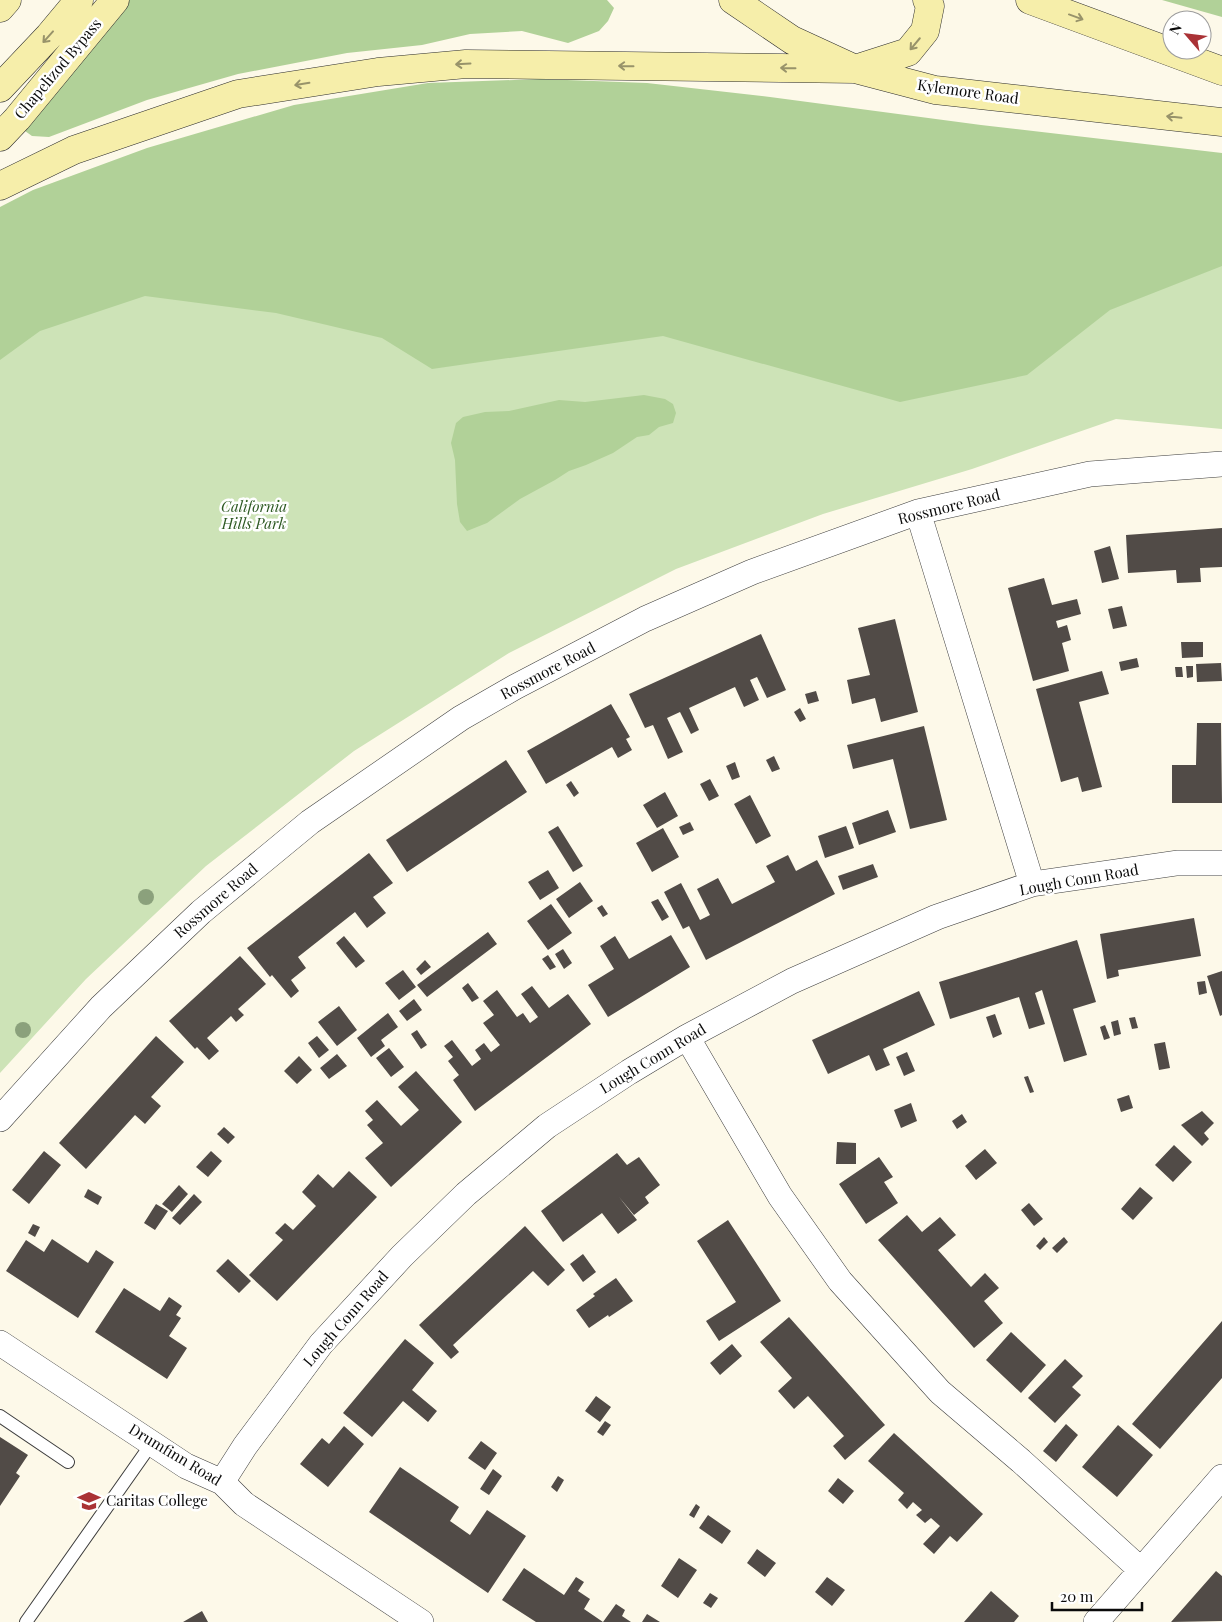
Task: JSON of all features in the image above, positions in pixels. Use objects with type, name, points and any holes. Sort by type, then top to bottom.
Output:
[{"type":"main road","points":[[0,8],[7,0]]},
{"type":"main road","name":"Chapelizod Bypass","points":[[0,88],[49,36],[79,0]]},
{"type":"main road","name":"Chapelizod Bypass","points":[[0,137],[115,0]]},
{"type":"main road","name":"Kylemore Road","points":[[733,0],[792,40],[854,69],[935,90],[1222,122]]},
{"type":"main road","points":[[0,186],[74,150],[238,94],[378,72],[466,64],[854,69],[908,52],[925,31],[930,6],[928,0]]},
{"type":"main road","points":[[1030,0],[1222,71]]},
{"type":"street","name":"Rossmore Road","points":[[0,1118],[101,1007],[200,912],[310,822],[461,718],[515,687],[645,619],[752,572],[918,512],[1090,474],[1222,464]]},
{"type":"street","points":[[918,512],[1032,884]]},
{"type":"street","name":"Lough Conn Road","points":[[222,1482],[245,1446],[321,1344],[402,1256],[466,1194],[547,1126],[629,1072],[688,1037],[792,981],[937,917],[1032,884],[1177,864],[1222,863]]},
{"type":"street","points":[[688,1037],[780,1196],[840,1281],[940,1392],[1022,1461],[1141,1570]]},
{"type":"street","name":"Drumfinn Road","points":[[0,1343],[186,1466],[222,1482],[244,1504],[421,1622]]},
{"type":"street","points":[[1096,1622],[1222,1477]]},
{"type":"lane","points":[[0,1416],[68,1462]]},
{"type":"lane","points":[[26,1622],[152,1443]]},
{"type":"green space","points":[[124,0],[607,0],[614,8],[608,21],[599,31],[568,43],[522,31],[470,34],[422,45],[347,53],[238,74],[147,100],[49,137],[32,136],[25,131],[22,120]]},
{"type":"green space","points":[[1162,0],[1222,0],[1222,17],[1212,14],[1212,10],[1197,10]]},
{"type":"green space","points":[[540,79],[647,83],[1222,153],[1222,266],[1110,310],[1027,375],[900,402],[663,336],[432,369],[382,338],[276,313],[145,296],[40,331],[0,360],[0,207],[33,190],[147,148],[294,105],[428,83]]},
{"type":"green space","name":"California Hills Park","points":[[1222,210],[1222,429],[1116,419],[972,469],[823,514],[676,569],[509,653],[354,751],[206,866],[86,979],[0,1073],[0,310],[52,285]]},
{"type":"green space","points":[[644,395],[665,399],[673,404],[676,413],[673,423],[659,427],[649,435],[637,437],[613,453],[569,471],[520,499],[487,523],[467,531],[460,522],[457,504],[455,460],[451,443],[456,423],[463,417],[485,412],[509,411],[559,400],[585,402]]},
{"type":"building","points":[[1222,528],[1222,567],[1200,568],[1201,582],[1177,583],[1176,570],[1128,573],[1126,535]]},
{"type":"building","points":[[1110,546],[1119,579],[1102,583],[1094,551]]},
{"type":"building","points":[[1044,578],[1052,605],[1077,599],[1081,614],[1056,621],[1058,628],[1067,625],[1071,640],[1062,643],[1069,671],[1033,681],[1008,588]]},
{"type":"building","points":[[1122,606],[1127,626],[1113,629],[1108,609]]},
{"type":"building","points":[[895,619],[918,712],[881,722],[875,698],[852,704],[847,680],[870,675],[858,628]]},
{"type":"building","points":[[761,634],[786,690],[767,698],[757,677],[750,680],[759,700],[744,707],[735,687],[689,708],[699,730],[691,734],[680,712],[667,718],[683,752],[668,759],[653,725],[645,728],[629,694]]},
{"type":"building","points":[[1181,642],[1203,642],[1203,657],[1182,658]]},
{"type":"building","points":[[1137,658],[1139,667],[1121,671],[1119,662]]},
{"type":"building","points":[[1221,663],[1222,681],[1197,682],[1196,664]]},
{"type":"building","points":[[1186,666],[1193,666],[1193,677],[1187,678]]},
{"type":"building","points":[[1175,667],[1182,667],[1183,677],[1176,677]]},
{"type":"building","points":[[1102,671],[1109,694],[1079,702],[1102,787],[1082,792],[1078,777],[1061,782],[1036,689]]},
{"type":"building","points":[[816,691],[819,701],[808,704],[805,694]]},
{"type":"building","points":[[611,704],[630,737],[626,739],[632,750],[618,758],[612,747],[546,784],[527,751]]},
{"type":"building","points":[[800,708],[806,719],[800,722],[794,712]]},
{"type":"building","points":[[1197,723],[1221,723],[1222,803],[1172,803],[1172,765],[1196,765]]},
{"type":"building","points":[[924,726],[947,820],[910,829],[893,759],[853,769],[847,745]]},
{"type":"building","points":[[774,756],[780,769],[772,772],[766,760]]},
{"type":"building","points":[[506,760],[527,792],[407,872],[386,840]]},
{"type":"building","points":[[735,762],[740,777],[732,780],[726,766]]},
{"type":"building","points":[[710,779],[719,796],[709,801],[700,784]]},
{"type":"building","points":[[571,781],[579,793],[574,797],[566,785]]},
{"type":"building","points":[[665,792],[678,816],[657,828],[643,805]]},
{"type":"building","points":[[750,795],[771,836],[756,844],[734,804]]},
{"type":"building","points":[[888,810],[896,832],[859,845],[852,823]]},
{"type":"building","points":[[690,822],[694,830],[683,835],[679,827]]},
{"type":"building","points":[[558,826],[583,866],[573,872],[548,832]]},
{"type":"building","points":[[846,826],[854,848],[825,858],[818,836]]},
{"type":"building","points":[[663,828],[679,857],[652,872],[636,843]]},
{"type":"building","points":[[369,853],[393,883],[373,897],[386,913],[367,928],[355,912],[298,957],[306,968],[291,980],[299,991],[291,998],[272,975],[270,977],[247,948]]},
{"type":"building","points":[[788,855],[796,871],[817,860],[835,894],[706,960],[689,926],[683,929],[664,892],[681,883],[700,920],[710,915],[697,889],[718,878],[732,904],[775,882],[766,866]]},
{"type":"building","points":[[873,864],[878,877],[843,890],[838,876]]},
{"type":"building","points":[[548,870],[559,888],[540,900],[528,882]]},
{"type":"building","points":[[580,882],[593,901],[569,918],[556,899]]},
{"type":"building","points":[[658,899],[669,917],[662,921],[651,902]]},
{"type":"building","points":[[551,904],[572,933],[548,950],[527,921]]},
{"type":"building","points":[[602,905],[608,914],[603,917],[597,908]]},
{"type":"building","points":[[1194,918],[1201,956],[1118,970],[1119,976],[1107,979],[1100,934]]},
{"type":"building","points":[[488,932],[497,944],[427,997],[417,985]]},
{"type":"building","points":[[671,935],[690,967],[608,1017],[588,985],[614,969],[600,946],[615,936],[629,959]]},
{"type":"building","points":[[344,936],[365,961],[356,968],[336,943]]},
{"type":"building","points":[[1077,940],[1096,1002],[1073,1009],[1087,1055],[1064,1062],[1042,990],[1035,993],[1045,1024],[1029,1029],[1019,997],[950,1019],[939,982]]},
{"type":"building","points":[[563,949],[572,963],[564,969],[555,954]]},
{"type":"building","points":[[548,955],[556,967],[550,970],[542,959]]},
{"type":"building","points":[[240,956],[266,984],[238,1009],[244,1015],[236,1022],[231,1016],[207,1038],[219,1051],[209,1060],[197,1047],[195,1049],[169,1021]]},
{"type":"building","points":[[425,960],[431,967],[421,975],[416,969]]},
{"type":"building","points":[[403,970],[416,987],[399,1000],[385,983]]},
{"type":"building","points":[[1222,971],[1222,1015],[1220,1016],[1207,976]]},
{"type":"building","points":[[1205,981],[1207,993],[1199,995],[1197,982]]},
{"type":"building","points":[[468,983],[479,998],[472,1002],[462,988]]},
{"type":"building","points":[[532,986],[549,1008],[568,994],[591,1024],[475,1111],[453,1080],[459,1075],[448,1061],[453,1057],[444,1046],[452,1040],[472,1066],[481,1059],[475,1050],[484,1043],[491,1052],[500,1045],[483,1023],[494,1015],[483,1001],[497,990],[517,1017],[523,1013],[530,1023],[538,1017],[521,994]]},
{"type":"building","points":[[919,991],[935,1025],[883,1049],[890,1065],[876,1071],[869,1055],[828,1074],[812,1040]]},
{"type":"building","points":[[414,999],[422,1010],[407,1021],[399,1011]]},
{"type":"building","points":[[339,1006],[357,1030],[337,1046],[318,1022]]},
{"type":"building","points":[[388,1013],[398,1027],[381,1040],[385,1046],[371,1057],[357,1038]]},
{"type":"building","points":[[995,1014],[1002,1034],[993,1038],[986,1017]]},
{"type":"building","points":[[1135,1017],[1138,1028],[1132,1029],[1129,1018]]},
{"type":"building","points":[[1118,1020],[1121,1034],[1114,1036],[1111,1022]]},
{"type":"building","points":[[1105,1025],[1110,1038],[1104,1040],[1100,1027]]},
{"type":"building","points":[[417,1030],[427,1045],[421,1049],[411,1034]]},
{"type":"building","points":[[156,1036],[184,1062],[151,1097],[161,1106],[145,1124],[135,1115],[86,1169],[59,1143]]},
{"type":"building","points":[[317,1036],[329,1050],[319,1058],[308,1043]]},
{"type":"building","points":[[1165,1042],[1170,1068],[1159,1070],[1154,1044]]},
{"type":"building","points":[[389,1048],[404,1067],[391,1077],[376,1058]]},
{"type":"building","points":[[907,1052],[915,1071],[904,1076],[896,1057]]},
{"type":"building","points":[[337,1054],[347,1066],[329,1079],[320,1068]]},
{"type":"building","points":[[299,1056],[312,1070],[297,1084],[284,1071]]},
{"type":"building","points":[[416,1071],[462,1122],[391,1187],[365,1158],[383,1143],[367,1125],[373,1120],[365,1111],[377,1100],[401,1126],[419,1110],[398,1087]]},
{"type":"building","points":[[1028,1076],[1034,1092],[1030,1093],[1024,1077]]},
{"type":"building","points":[[1129,1095],[1133,1108],[1121,1112],[1117,1099]]},
{"type":"building","points":[[911,1103],[917,1121],[901,1128],[894,1110]]},
{"type":"building","points":[[1202,1111],[1214,1123],[1204,1133],[1209,1139],[1202,1146],[1181,1125]]},
{"type":"building","points":[[962,1114],[967,1122],[957,1129],[952,1121]]},
{"type":"building","points":[[224,1127],[235,1137],[228,1144],[217,1134]]},
{"type":"building","points":[[837,1142],[856,1143],[856,1164],[836,1164]]},
{"type":"building","points":[[1174,1145],[1192,1162],[1173,1182],[1155,1165]]},
{"type":"building","points":[[985,1149],[997,1163],[976,1180],[965,1166]]},
{"type":"building","points":[[44,1151],[61,1165],[29,1204],[12,1190]]},
{"type":"building","points":[[211,1151],[222,1161],[208,1177],[196,1167]]},
{"type":"building","points":[[617,1153],[627,1165],[639,1157],[660,1185],[645,1197],[649,1203],[634,1215],[619,1197],[637,1220],[618,1234],[602,1213],[563,1242],[541,1211]]},
{"type":"building","points":[[879,1157],[893,1177],[884,1182],[898,1203],[866,1224],[839,1184]]},
{"type":"building","points":[[349,1171],[377,1197],[277,1301],[249,1275],[283,1240],[275,1233],[285,1223],[293,1230],[316,1206],[302,1192],[318,1174],[333,1188]]},
{"type":"building","points":[[179,1185],[188,1194],[172,1212],[162,1204]]},
{"type":"building","points":[[1140,1187],[1153,1198],[1133,1220],[1121,1209]]},
{"type":"building","points":[[88,1189],[102,1197],[98,1205],[84,1197]]},
{"type":"building","points":[[194,1194],[202,1202],[180,1225],[172,1218]]},
{"type":"building","points":[[1029,1203],[1043,1219],[1034,1226],[1021,1210]]},
{"type":"building","points":[[156,1204],[168,1211],[155,1230],[144,1223]]},
{"type":"building","points":[[907,1215],[922,1232],[940,1217],[956,1235],[938,1250],[971,1287],[985,1273],[999,1288],[984,1301],[1003,1323],[974,1348],[878,1240]]},
{"type":"building","points":[[728,1220],[781,1301],[719,1341],[706,1321],[736,1302],[697,1241]]},
{"type":"building","points":[[33,1224],[40,1227],[35,1237],[28,1233]]},
{"type":"building","points":[[525,1226],[565,1270],[548,1286],[533,1271],[453,1345],[459,1352],[451,1359],[419,1325]]},
{"type":"building","points":[[1044,1237],[1048,1242],[1040,1250],[1036,1246]]},
{"type":"building","points":[[1064,1237],[1068,1242],[1057,1253],[1052,1248]]},
{"type":"building","points":[[52,1239],[88,1263],[96,1250],[114,1262],[78,1318],[6,1271],[26,1240],[44,1252]]},
{"type":"building","points":[[583,1254],[596,1272],[583,1282],[570,1264]]},
{"type":"building","points":[[228,1259],[251,1281],[239,1293],[216,1271]]},
{"type":"building","points":[[616,1278],[633,1301],[589,1328],[576,1310],[595,1296],[593,1294]]},
{"type":"building","points":[[124,1288],[160,1311],[169,1297],[182,1306],[176,1315],[181,1318],[169,1336],[187,1348],[167,1379],[95,1332]]},
{"type":"building","points":[[789,1317],[885,1425],[845,1460],[833,1446],[844,1436],[808,1396],[794,1409],[778,1391],[792,1378],[760,1342]]},
{"type":"building","points":[[1222,1321],[1222,1378],[1160,1449],[1132,1424]]},
{"type":"building","points":[[1011,1332],[1046,1365],[1021,1393],[986,1360]]},
{"type":"building","points":[[405,1339],[434,1363],[412,1390],[437,1411],[428,1422],[403,1401],[372,1437],[343,1413]]},
{"type":"building","points":[[732,1344],[742,1356],[720,1375],[710,1363]]},
{"type":"building","points":[[1065,1359],[1083,1376],[1072,1387],[1081,1395],[1055,1423],[1028,1398]]},
{"type":"building","points":[[596,1396],[611,1407],[600,1422],[585,1411]]},
{"type":"building","points":[[605,1421],[611,1425],[603,1436],[597,1432]]},
{"type":"building","points":[[1066,1424],[1078,1435],[1056,1462],[1043,1451]]},
{"type":"building","points":[[1118,1425],[1153,1455],[1117,1497],[1082,1467]]},
{"type":"building","points":[[344,1426],[364,1444],[328,1487],[300,1464],[322,1438],[329,1444]]},
{"type":"building","points":[[894,1433],[983,1514],[957,1542],[950,1536],[934,1554],[923,1544],[940,1526],[931,1518],[925,1523],[916,1515],[922,1510],[913,1502],[907,1509],[898,1500],[904,1493],[868,1461]]},
{"type":"building","points":[[0,1437],[28,1455],[16,1473],[20,1476],[0,1506]]},
{"type":"building","points":[[481,1441],[497,1453],[485,1470],[468,1458]]},
{"type":"building","points":[[400,1467],[459,1507],[450,1521],[470,1535],[487,1510],[526,1536],[488,1593],[369,1512]]},
{"type":"building","points":[[493,1469],[502,1476],[489,1495],[480,1489]]},
{"type":"building","points":[[558,1476],[564,1480],[557,1492],[551,1487]]},
{"type":"building","points":[[838,1478],[854,1491],[843,1504],[828,1491]]},
{"type":"building","points":[[696,1504],[700,1507],[694,1518],[689,1515]]},
{"type":"building","points":[[708,1515],[731,1531],[722,1544],[699,1528]]},
{"type":"building","points":[[757,1549],[776,1563],[765,1577],[747,1563]]},
{"type":"building","points":[[679,1558],[697,1570],[678,1598],[661,1586]]},
{"type":"building","points":[[524,1568],[564,1595],[576,1577],[584,1582],[578,1591],[590,1599],[584,1609],[603,1622],[536,1622],[502,1600]]},
{"type":"building","points":[[1216,1571],[1222,1576],[1222,1621],[1171,1622]]},
{"type":"building","points":[[827,1577],[845,1590],[832,1606],[815,1592]]},
{"type":"building","points":[[991,1591],[1019,1616],[1014,1622],[964,1622]]},
{"type":"building","points":[[710,1593],[718,1598],[711,1608],[703,1603]]},
{"type":"building","points":[[616,1604],[625,1610],[622,1616],[631,1622],[603,1622]]},
{"type":"building","points":[[202,1611],[208,1622],[183,1622]]},
{"type":"building","points":[[647,1614],[660,1622],[642,1622]]},
{"type":"place","name":"Caritas College","points":[[89,1501]]}]
